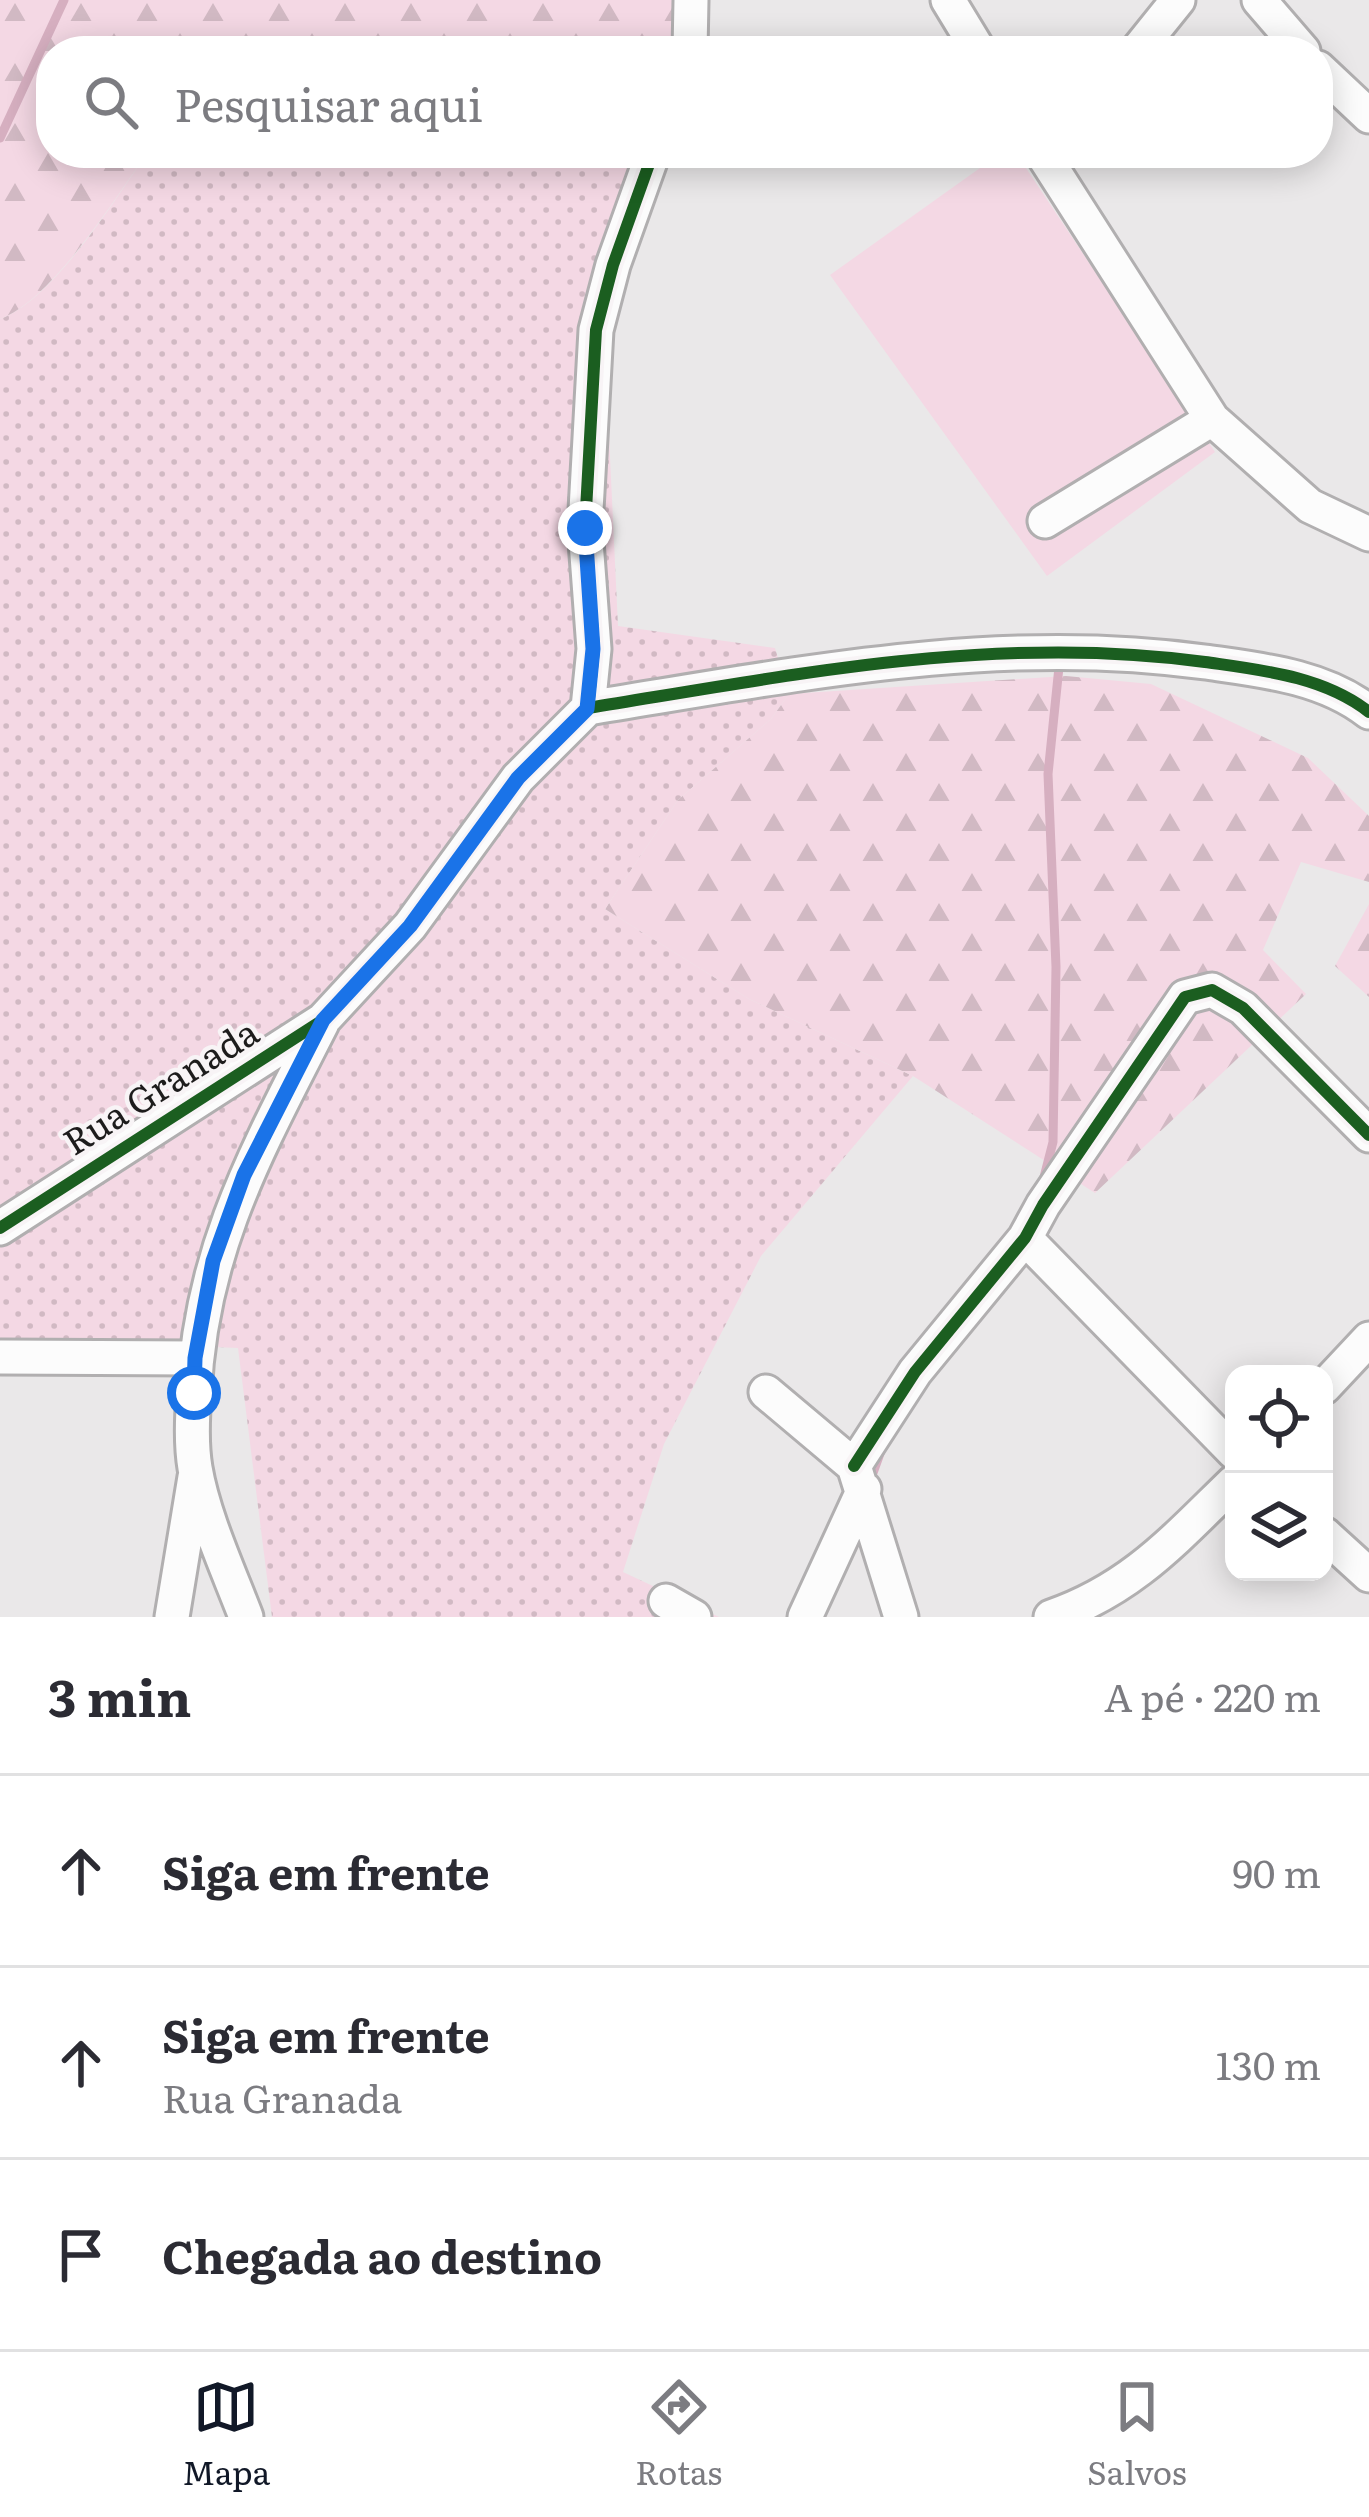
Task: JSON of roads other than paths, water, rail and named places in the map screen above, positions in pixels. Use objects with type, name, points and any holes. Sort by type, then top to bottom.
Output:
[{"type":"street","points":[[691,36],[692,0]]},
{"type":"street","points":[[948,0],[970,36]]},
{"type":"street","points":[[1149,36],[1178,0]]},
{"type":"street","points":[[1258,0],[1290,36]]},
{"type":"street","points":[[1333,82],[1369,116]]},
{"type":"street","points":[[648,168],[596,330],[585,528],[593,649],[587,709],[880,662],[1051,650],[1166,654],[1239,665],[1330,688],[1369,712]]},
{"type":"street","points":[[1056,168],[1213,418],[1310,506],[1369,534]]},
{"type":"street","points":[[1045,521],[1213,418]]},
{"type":"street","name":"Rua Granada","points":[[0,1228],[323,1020],[410,926],[518,778],[587,709]]},
{"type":"street","points":[[805,1617],[859,1478],[915,1372],[1024,1238],[1185,997],[1213,990],[1243,1008],[1369,1135]]},
{"type":"street","points":[[246,1617],[196,1472],[192,1428],[195,1358],[213,1261],[244,1175],[323,1020]]},
{"type":"street","points":[[1024,1238],[1225,1443]]},
{"type":"street","points":[[1333,1378],[1369,1340]]},
{"type":"street","points":[[0,1357],[195,1358]]},
{"type":"street","points":[[766,1392],[859,1478],[901,1617]]},
{"type":"street","points":[[172,1617],[196,1472]]},
{"type":"street","points":[[1052,1617],[1088,1604],[1142,1571],[1225,1491]]},
{"type":"street","points":[[1333,1542],[1369,1574]]},
{"type":"waterway","points":[[47,36],[64,0]]},
{"type":"waterway","points":[[0,138],[36,60]]},
{"type":"waterway","points":[[1043,1181],[1053,1142],[1056,967],[1048,774],[1059,667]]},
{"type":"waterway","points":[[869,1484],[882,1448]]}]
